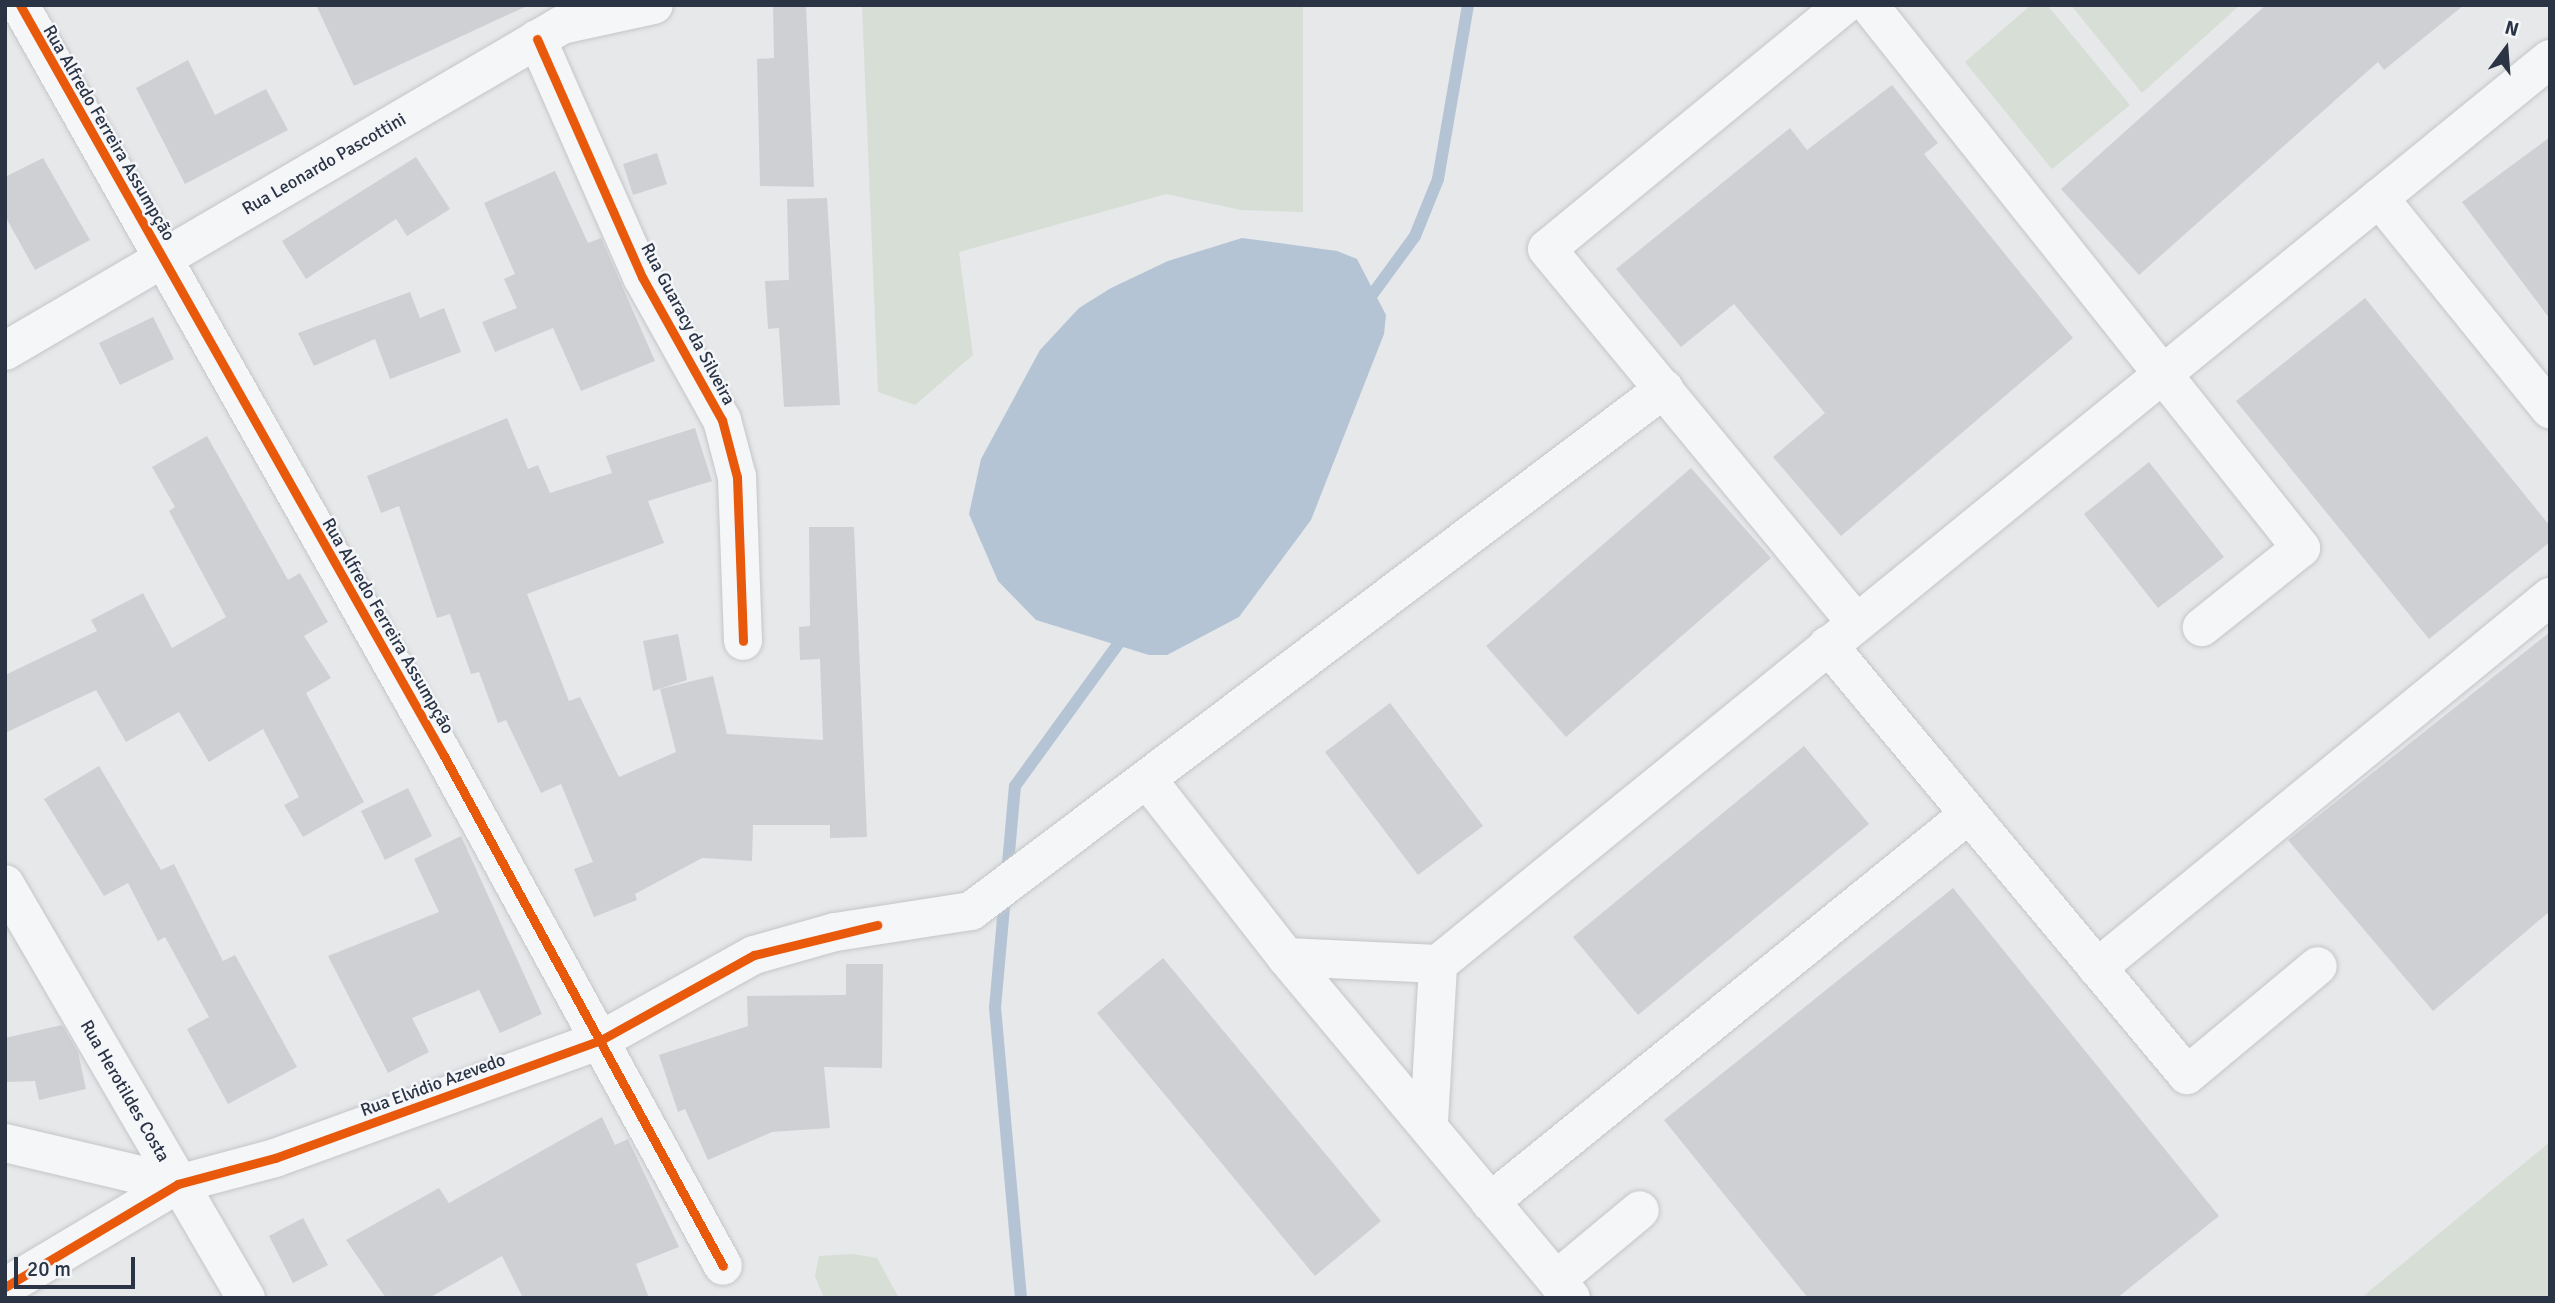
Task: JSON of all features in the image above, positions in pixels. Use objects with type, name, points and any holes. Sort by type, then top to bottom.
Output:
[{"type":"street","name":"Rua Alfredo Ferreira Assumpção","points":[[20,5],[601,1040],[723,1266]]},
{"type":"street","name":"Rua Leonardo Pascottini","points":[[5,351],[551,23],[654,5]]},
{"type":"street","points":[[1844,5],[1548,249],[1664,389],[1842,633],[1969,814],[2187,1075],[2318,966]]},
{"type":"street","points":[[1869,5],[2301,548],[2202,627]]},
{"type":"street","name":"Rua Guaracy da Silveira","points":[[551,23],[642,277],[722,420],[737,477],[743,641]]},
{"type":"street","points":[[1286,957],[1438,964],[2550,59]]},
{"type":"street","points":[[2379,198],[2550,409]]},
{"type":"street","name":"Rua Elvidio Azevedo","points":[[5,1287],[178,1184],[288,1153],[601,1040],[754,955],[877,925],[971,911],[1664,389]]},
{"type":"street","points":[[2097,968],[2550,597]]},
{"type":"street","points":[[1147,779],[1286,957],[1429,1122],[1490,1202],[1564,1289],[1640,1210]]},
{"type":"street","points":[[1490,1202],[1969,814]]},
{"type":"street","name":"Rua Herotildes Costa","points":[[5,884],[246,1298]]},
{"type":"street","points":[[1429,1122],[1438,964]]},
{"type":"street","points":[[5,1143],[178,1184]]},
{"type":"shaded area","points":[[862,5],[1303,5],[1303,212],[1241,210],[1166,194],[959,252],[973,355],[915,405],[878,392]]},
{"type":"shaded area","points":[[2031,5],[2047,5],[2130,105],[2052,169],[1965,62]]},
{"type":"shaded area","points":[[2071,5],[2240,5],[2142,93]]},
{"type":"shaded area","points":[[2550,1142],[2550,1298],[2361,1298]]},
{"type":"shaded area","points":[[853,1254],[877,1258],[899,1298],[824,1298],[815,1276],[819,1256]]},
{"type":"water","points":[[1242,238],[1337,251],[1357,259],[1386,315],[1384,334],[1311,520],[1239,617],[1167,655],[1149,655],[1036,620],[998,581],[969,514],[981,459],[1040,350],[1079,308],[1111,288],[1168,261]]},
{"type":"building","points":[[316,5],[529,5],[354,86]]},
{"type":"building","points":[[773,5],[806,5],[814,187],[760,186],[757,59],[774,58]]},
{"type":"building","points":[[2266,5],[2464,5],[2384,70],[2378,62],[2139,275],[2061,189]]},
{"type":"building","points":[[188,60],[215,115],[266,89],[288,130],[185,184],[136,88]]},
{"type":"building","points":[[1892,85],[1938,143],[1924,154],[2073,338],[1841,536],[1773,457],[1825,413],[1734,304],[1681,347],[1616,269],[1790,128],[1807,150]]},
{"type":"building","points":[[2550,137],[2550,319],[2462,202]]},
{"type":"building","points":[[657,153],[667,184],[633,195],[623,164]]},
{"type":"building","points":[[416,157],[450,209],[407,236],[396,219],[306,279],[282,241]]},
{"type":"building","points":[[43,158],[90,240],[35,270],[5,216],[5,177]]},
{"type":"building","points":[[555,171],[588,243],[601,238],[655,361],[581,391],[553,328],[495,352],[482,322],[517,308],[504,279],[515,274],[484,203]]},
{"type":"building","points":[[827,198],[840,405],[784,407],[779,328],[768,329],[765,281],[789,280],[787,199]]},
{"type":"building","points":[[410,292],[420,318],[444,308],[461,352],[390,379],[375,339],[314,366],[298,333]]},
{"type":"building","points":[[2365,298],[2550,526],[2550,542],[2429,639],[2236,401]]},
{"type":"building","points":[[153,317],[174,359],[120,385],[99,343]]},
{"type":"building","points":[[507,418],[528,469],[538,465],[550,493],[612,473],[606,456],[695,428],[712,481],[648,501],[664,543],[527,594],[569,701],[580,697],[619,777],[676,752],[660,689],[713,676],[727,734],[823,740],[820,659],[800,660],[799,627],[810,626],[809,527],[854,527],[867,837],[830,838],[830,825],[753,825],[752,861],[702,858],[635,894],[637,900],[594,917],[574,869],[593,862],[561,784],[541,793],[506,720],[498,723],[479,672],[471,674],[450,614],[437,618],[399,506],[381,513],[367,476]]},
{"type":"building","points":[[207,436],[288,580],[300,573],[328,622],[304,636],[331,678],[306,693],[364,802],[303,837],[284,805],[299,797],[263,729],[209,762],[179,712],[126,742],[96,690],[5,733],[5,675],[97,631],[91,620],[143,593],[172,648],[226,617],[169,511],[175,507],[152,467]]},
{"type":"building","points":[[2149,462],[2224,557],[2158,608],[2084,514]]},
{"type":"building","points":[[1691,468],[1771,558],[1566,737],[1486,646]]},
{"type":"building","points":[[2550,632],[2550,911],[2433,1011],[2288,840]]},
{"type":"building","points":[[678,634],[687,680],[653,691],[643,641]]},
{"type":"building","points":[[1390,703],[1483,826],[1418,875],[1325,752]]},
{"type":"building","points":[[1804,746],[1869,824],[1638,1015],[1573,937]]},
{"type":"building","points":[[99,766],[161,870],[174,864],[223,961],[235,955],[297,1067],[228,1104],[187,1029],[209,1017],[165,937],[158,941],[128,883],[104,896],[44,799]]},
{"type":"building","points":[[408,788],[432,836],[385,860],[361,811]]},
{"type":"building","points":[[461,836],[542,1014],[500,1033],[479,990],[412,1018],[429,1052],[388,1073],[328,956],[439,912],[414,859]]},
{"type":"building","points":[[1953,888],[2219,1216],[2117,1298],[1808,1298],[1664,1120]]},
{"type":"building","points":[[1163,958],[1381,1221],[1315,1276],[1097,1013]]},
{"type":"building","points":[[846,964],[883,964],[882,1068],[824,1067],[830,1128],[772,1132],[708,1160],[685,1109],[678,1112],[659,1055],[748,1026],[747,996],[846,995]]},
{"type":"building","points":[[62,1025],[78,1052],[86,1089],[39,1100],[35,1081],[5,1082],[5,1038]]},
{"type":"building","points":[[602,1117],[615,1145],[628,1139],[679,1247],[636,1264],[649,1298],[523,1298],[502,1256],[429,1298],[386,1298],[346,1240],[439,1188],[449,1203]]},
{"type":"building","points":[[303,1218],[328,1265],[293,1283],[269,1236]]},
{"type":"waterway","points":[[1366,303],[1415,236],[1438,179],[1468,5]]},
{"type":"waterway","points":[[1007,875],[1015,786],[1127,632]]},
{"type":"waterway","points":[[1005,896],[995,1007],[1021,1298]]},
{"type":"cycle path","points":[[20,5],[444,756],[723,1266]]},
{"type":"cycle path","points":[[537,39],[642,277],[722,420],[737,477],[743,641]]},
{"type":"cycle path","points":[[5,1287],[178,1184],[275,1158],[601,1040],[754,955],[877,925]]}]
